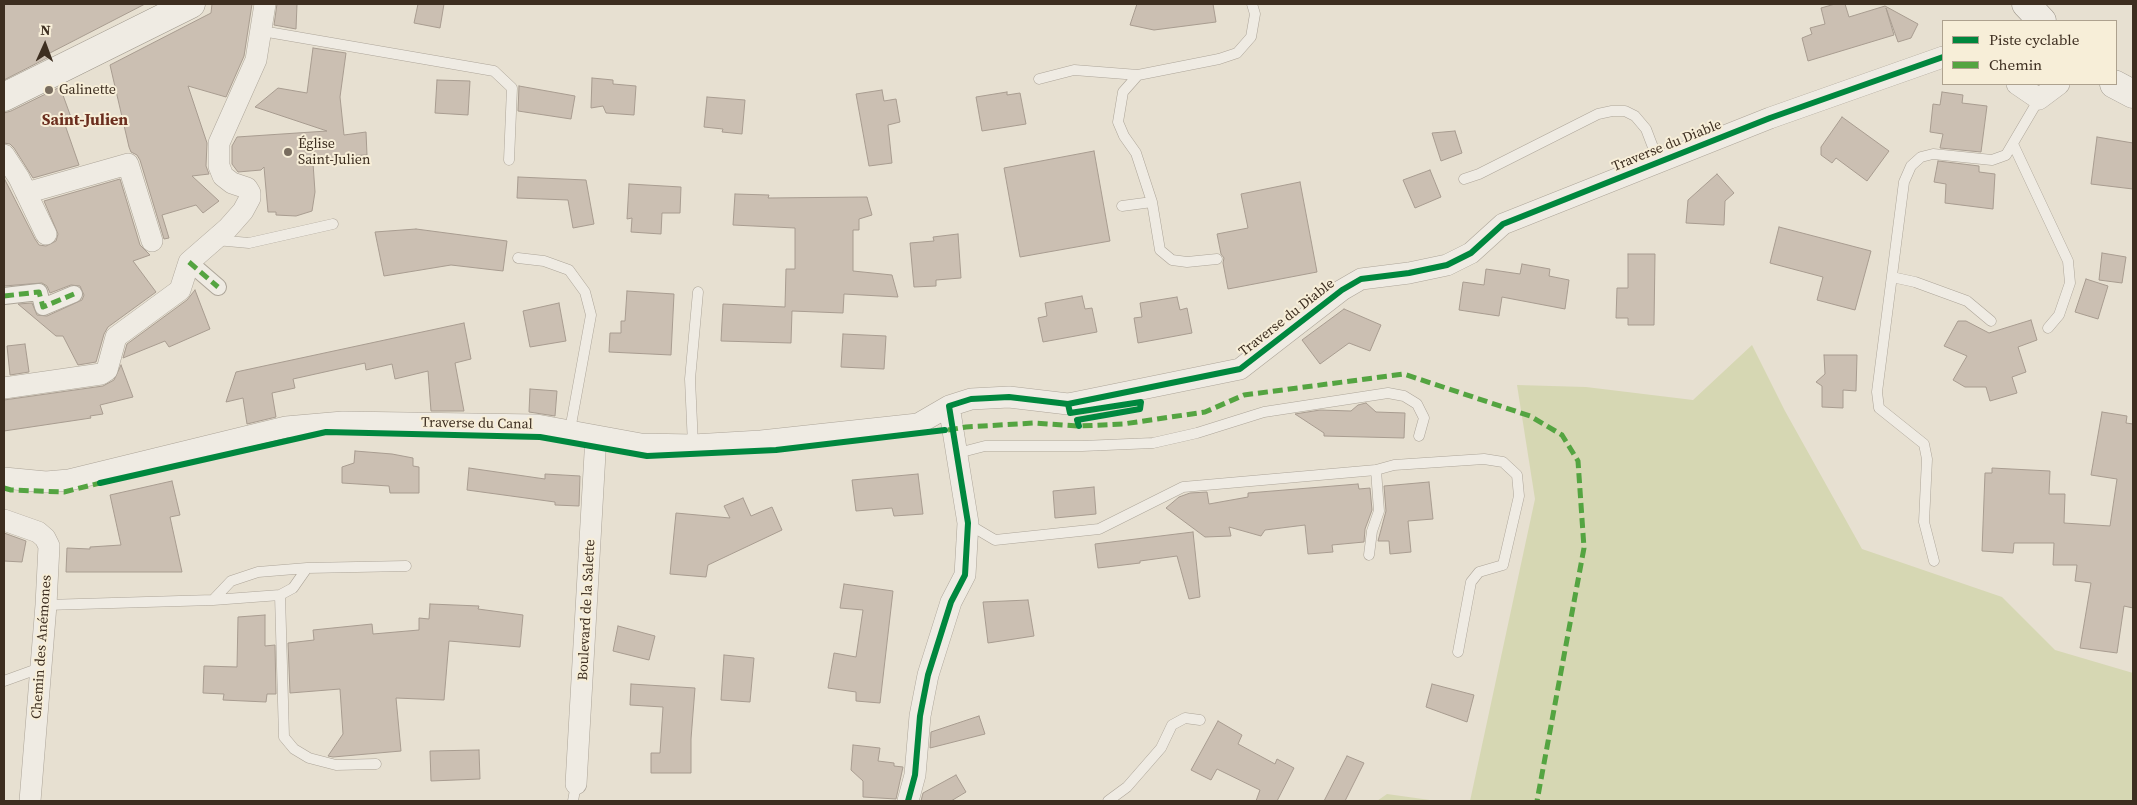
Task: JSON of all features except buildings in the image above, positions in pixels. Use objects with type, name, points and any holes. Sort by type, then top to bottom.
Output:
[{"type":"main road","points":[[2026,4],[2041,20]]},
{"type":"main road","points":[[4,97],[174,8]]},
{"type":"main road","points":[[2116,85],[2133,94]]},
{"type":"street","points":[[4,388],[101,374],[107,370],[116,337],[180,290],[189,262],[215,240],[243,211],[250,198],[247,188],[232,183],[223,176],[219,166],[219,143],[256,60],[265,4]]},
{"type":"street","name":"Traverse du Diable","points":[[949,406],[971,398],[1009,397],[1068,404],[1240,369],[1342,290],[1362,280],[1447,265],[1470,253],[1503,224],[1770,118],[1942,57]]},
{"type":"street","points":[[2018,85],[2039,99],[2058,85]]},
{"type":"street","points":[[4,155],[16,186],[46,234]]},
{"type":"street","points":[[16,186],[128,164],[152,240]]},
{"type":"street","points":[[189,262],[218,287]]},
{"type":"street","points":[[4,296],[39,292],[43,308],[74,294]]},
{"type":"street","points":[[908,801],[915,776],[920,716],[928,675],[951,602],[965,575],[968,523],[958,452],[949,406]]},
{"type":"street","name":"Traverse du Canal","points":[[4,478],[46,482],[69,480],[286,427],[343,422],[537,424],[641,444],[693,445],[760,441],[918,424],[949,406]]},
{"type":"street","name":"Boulevard de la Salette","points":[[574,793],[596,436]]},
{"type":"street","name":"Chemin des Anémones","points":[[4,520],[38,532],[45,538],[49,546],[30,801]]},
{"type":"lane","points":[[1039,79],[1074,70],[1138,74],[1219,59],[1237,53],[1251,37],[1255,14],[1252,4]]},
{"type":"lane","points":[[262,31],[494,71],[512,88],[508,160]]},
{"type":"lane","points":[[1138,74],[1123,92],[1118,122],[1124,136],[1136,153],[1152,202],[1160,250],[1172,260],[1188,262],[1217,259]]},
{"type":"lane","points":[[1934,561],[1924,522],[1926,459],[1924,444],[1879,408],[1877,392],[1904,182],[1911,166],[1921,157],[1933,154],[1992,160],[2006,155],[2039,99]]},
{"type":"lane","points":[[1464,179],[1479,174],[1598,114],[1612,112],[1625,112],[1635,116],[1646,129],[1659,163]]},
{"type":"lane","points":[[2013,144],[2068,261],[2070,283],[2059,316],[2048,328]]},
{"type":"lane","points":[[1122,206],[1152,202]]},
{"type":"lane","points":[[215,240],[249,243],[333,224]]},
{"type":"lane","points":[[518,258],[544,261],[569,270],[585,292],[591,314],[570,430]]},
{"type":"lane","points":[[1892,277],[1915,282],[1967,301],[1992,321]]},
{"type":"lane","points":[[693,445],[690,379],[698,292]]},
{"type":"lane","points":[[958,452],[985,446],[1082,446],[1153,443],[1197,433],[1264,412],[1388,393],[1404,396],[1417,404],[1424,418],[1420,436]]},
{"type":"lane","points":[[968,523],[995,540],[1099,529],[1183,488],[1376,470],[1394,465],[1484,459],[1503,462],[1517,475],[1518,496],[1503,565],[1479,572],[1471,582],[1458,652]]},
{"type":"lane","points":[[1370,555],[1372,531],[1379,510],[1376,470]]},
{"type":"lane","points":[[213,600],[231,581],[258,572],[308,568],[406,566]]},
{"type":"lane","points":[[46,604],[213,600],[280,595],[292,588],[308,568]]},
{"type":"lane","points":[[280,595],[284,737],[294,749],[309,758],[336,765],[376,764]]},
{"type":"lane","points":[[4,681],[40,668]]},
{"type":"lane","points":[[1108,801],[1128,788],[1161,748],[1172,725],[1185,718],[1200,720]]},
{"type":"green space","points":[[1752,345],[1785,411],[1862,549],[2002,597],[2055,650],[2133,673],[2133,801],[1470,801],[1535,499],[1517,385],[1586,387],[1693,400]]},
{"type":"green space","points":[[1387,794],[1437,801],[1377,801]]},
{"type":"marked path","points":[[189,262],[218,287]]},
{"type":"marked path","points":[[4,296],[39,292],[43,307],[74,294]]},
{"type":"marked path","points":[[948,430],[966,427],[1034,423],[1079,426],[1123,424],[1205,412],[1244,395],[1404,374],[1530,416],[1562,435],[1578,461],[1584,548],[1537,801]]},
{"type":"marked path","points":[[4,488],[11,490],[64,492],[104,482]]},
{"type":"cycle path","points":[[908,801],[915,775],[920,716],[928,675],[951,602],[965,575],[968,523],[949,406],[971,399],[1009,397],[1068,404],[1240,369],[1342,290],[1361,279],[1409,273],[1447,265],[1471,253],[1503,224],[1770,118],[1942,57]]},
{"type":"cycle path","points":[[1068,404],[1070,413],[1141,402],[1140,409],[1077,420],[1079,426]]},
{"type":"cycle path","points":[[100,483],[326,432],[540,437],[647,456],[776,450],[945,430]]},
{"type":"place","name":"Galinette","points":[[49,90]]},
{"type":"place","name":"Église Saint-Julien","points":[[288,152]]},
{"type":"district","name":"Saint-Julien","points":[[85,121]]}]
